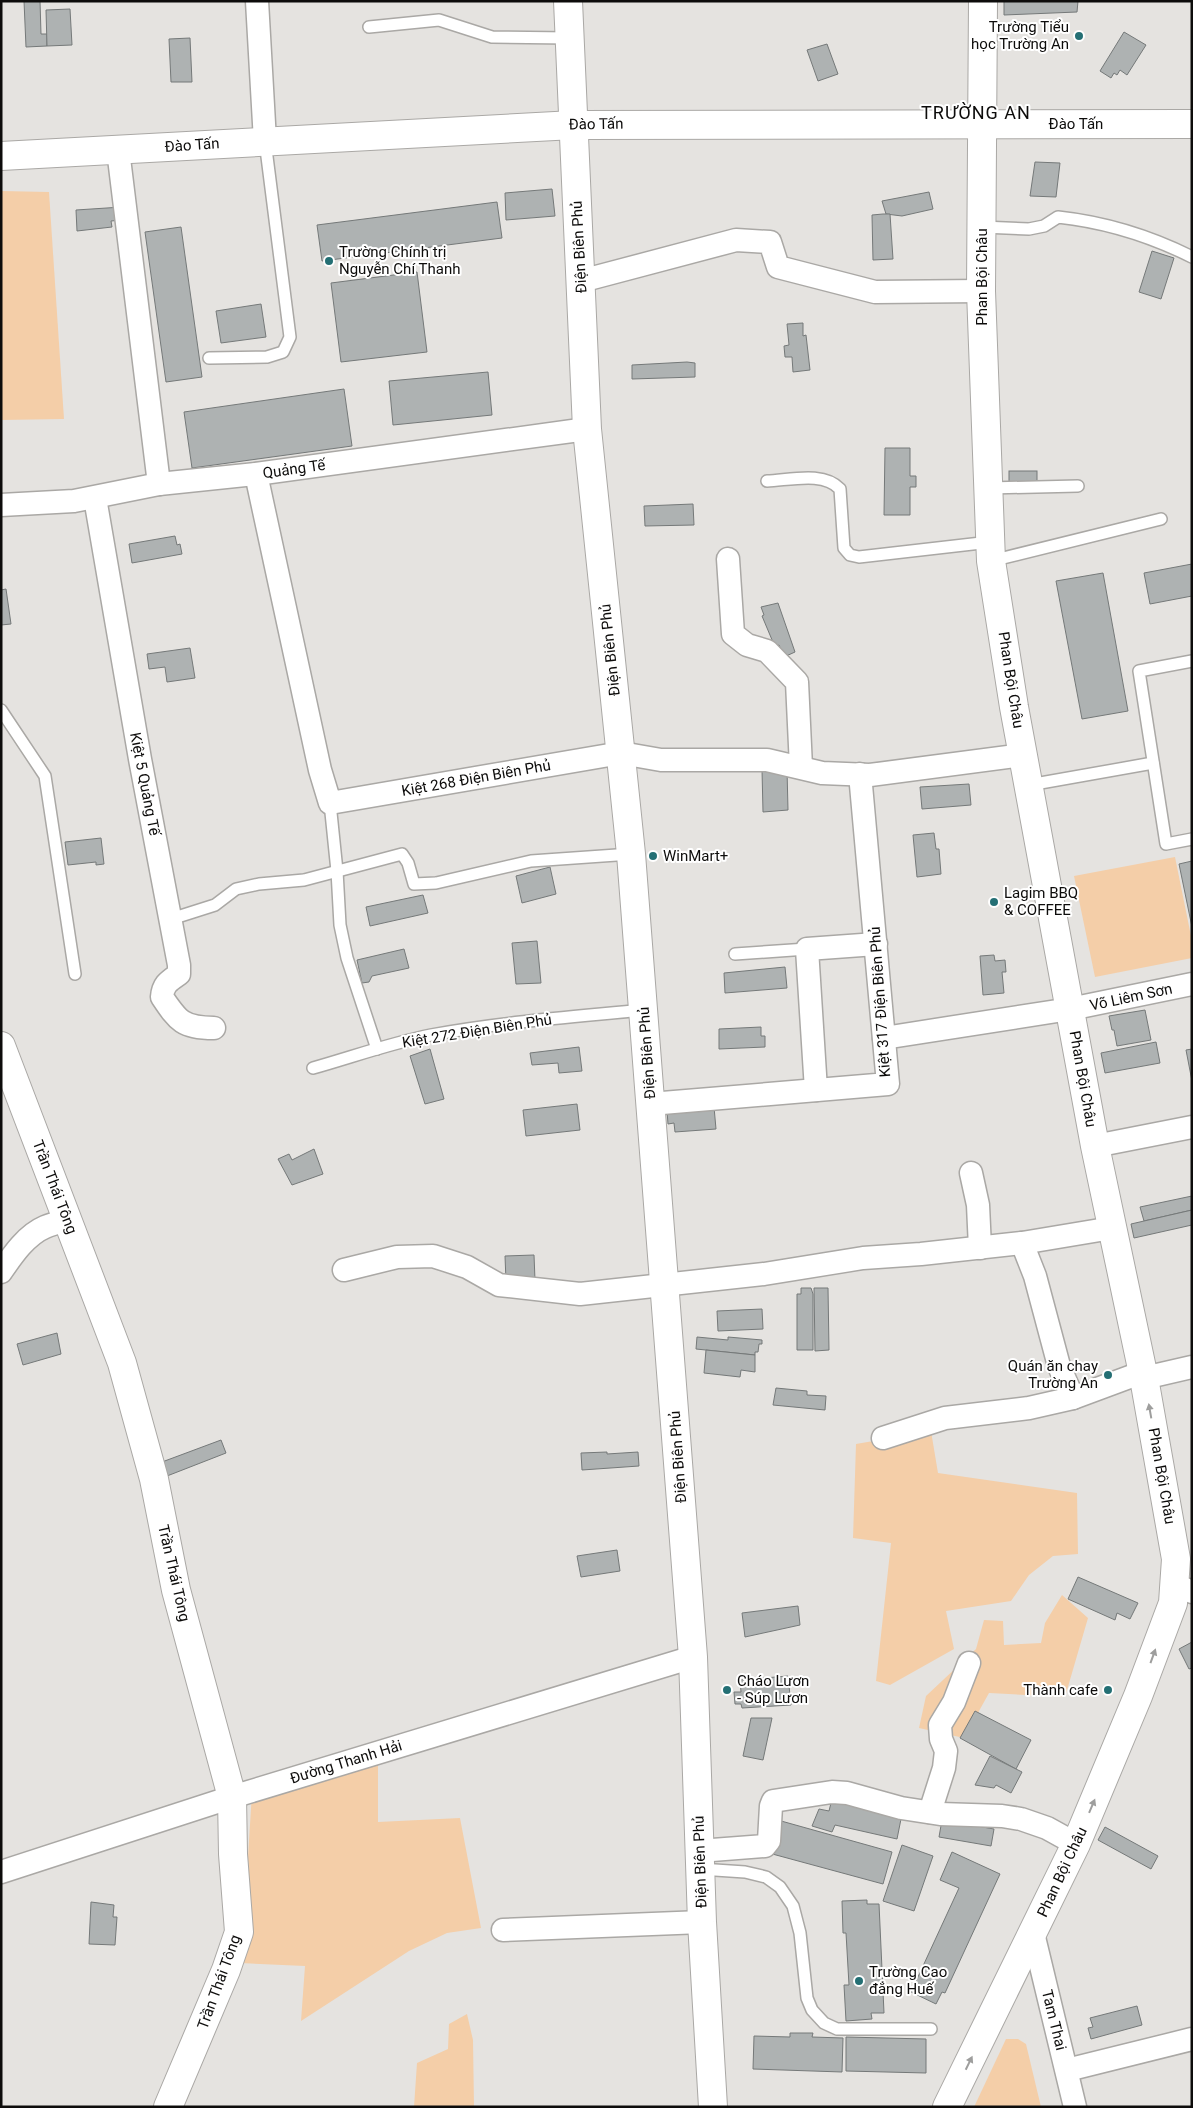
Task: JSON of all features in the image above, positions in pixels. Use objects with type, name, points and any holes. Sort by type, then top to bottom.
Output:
[{"type":"street","points":[[257,1],[265,141]]},
{"type":"street","name":"Điện Biên Phủ","points":[[568,1],[587,429],[631,854],[693,1657],[702,1922],[713,2107]]},
{"type":"street","name":"Phan Bội Châu","points":[[947,2107],[1076,1844],[1142,1686],[1173,1603],[1183,1588],[1176,1559],[1172,1527],[1144,1375],[1094,1146],[1023,755],[991,552],[981,291],[983,1]]},
{"type":"street","name":"Đào Tấn","points":[[1,156],[574,125],[1192,124]]},
{"type":"street","points":[[118,150],[159,484]]},
{"type":"street","points":[[581,281],[736,240],[770,242],[778,267],[875,292],[981,291]]},
{"type":"street","name":"Quảng Tế","points":[[1,505],[95,498],[159,484],[256,474],[587,429]]},
{"type":"street","points":[[256,474],[320,770],[330,803]]},
{"type":"street","name":"Kiệt 5 Quảng Tế","points":[[95,498],[140,759],[180,974],[168,981],[163,988],[162,997],[177,1019],[191,1026],[214,1028]]},
{"type":"street","points":[[728,559],[733,634],[747,645],[767,651],[797,682],[801,767]]},
{"type":"street","name":"Kiệt 268 Điện Biên Phủ","points":[[330,803],[621,753],[661,760],[767,760],[822,773],[860,774],[1023,755]]},
{"type":"street","name":"Kiệt 317 Điện Biên Phủ","points":[[650,1104],[888,1084],[860,774]]},
{"type":"street","points":[[816,1090],[808,949],[876,944]]},
{"type":"street","name":"Võ Liêm Sơn","points":[[884,1038],[1070,1009],[1192,984]]},
{"type":"street","name":"Trần Thái Tông","points":[[1,1046],[122,1363],[154,1479],[176,1590],[232,1797],[233,1854],[240,1932],[226,1970],[168,2107]]},
{"type":"street","points":[[1094,1146],[1192,1127]]},
{"type":"street","points":[[971,1173],[978,1205],[980,1248]]},
{"type":"street","points":[[1,1272],[13,1255],[36,1233],[44,1227],[68,1220]]},
{"type":"street","points":[[344,1270],[397,1257],[433,1256],[467,1267],[499,1285],[548,1292],[580,1294],[764,1274],[863,1258],[1022,1243],[1112,1228]]},
{"type":"street","points":[[1022,1243],[1034,1276],[1059,1366],[1073,1398]]},
{"type":"street","points":[[883,1438],[945,1418],[1029,1408],[1073,1398],[1144,1375],[1192,1367]]},
{"type":"street","name":"Đường Thanh Hải","points":[[1,1872],[232,1797],[693,1657]]},
{"type":"street","points":[[930,1812],[944,1768],[946,1751],[941,1739],[940,1725],[954,1702],[969,1663]]},
{"type":"street","points":[[700,1860],[765,1846],[769,1841],[773,1801],[832,1792],[901,1808],[971,1816],[1002,1816],[1021,1819],[1047,1828],[1076,1844]]},
{"type":"street","points":[[503,1930],[702,1922]]},
{"type":"street","name":"Tam Thai","points":[[1033,1933],[1075,2107]]},
{"type":"street","points":[[1066,2070],[1192,2039]]},
{"type":"lane","points":[[370,27],[440,20],[492,37],[569,38]]},
{"type":"lane","points":[[209,358],[267,357],[283,352],[290,336],[265,141]]},
{"type":"lane","points":[[982,227],[1029,229],[1044,226],[1058,217],[1073,218],[1139,235],[1192,257]]},
{"type":"lane","points":[[767,481],[823,478],[834,483],[840,489],[844,548],[850,555],[859,557],[991,552],[1161,519]]},
{"type":"lane","points":[[989,488],[1078,486]]},
{"type":"lane","points":[[1192,661],[1139,670],[1166,844],[1192,840]]},
{"type":"lane","points":[[1,710],[45,776],[75,974]]},
{"type":"lane","points":[[1029,785],[1153,763]]},
{"type":"lane","points":[[330,803],[338,871],[340,925],[347,958],[377,1049]]},
{"type":"lane","points":[[171,919],[214,905],[236,890],[259,884],[304,880],[402,854],[408,863],[414,884],[436,883],[531,861],[631,854]]},
{"type":"lane","points":[[735,954],[808,949]]},
{"type":"lane","name":"Kiệt 272 Điện Biên Phủ","points":[[313,1068],[430,1036],[494,1025],[643,1010]]},
{"type":"lane","points":[[700,1860],[766,1877],[780,1887],[793,1906],[800,1933],[807,1998],[812,2010],[824,2023],[837,2029],[931,2029]]},
{"type":"shaded area","points":[[1,191],[49,192],[64,419],[1,420]]},
{"type":"shaded area","points":[[1175,857],[1192,941],[1192,958],[1095,977],[1074,876]]},
{"type":"shaded area","points":[[931,1431],[938,1473],[1077,1493],[1078,1554],[1053,1556],[1029,1575],[1011,1601],[946,1611],[954,1649],[890,1685],[876,1681],[891,1543],[853,1538],[856,1444]]},
{"type":"shaded area","points":[[1062,1595],[1088,1618],[1065,1697],[989,1693],[964,1738],[919,1728],[926,1696],[976,1649],[984,1620],[1003,1621],[1004,1645],[1041,1643],[1045,1623]]},
{"type":"shaded area","points":[[378,1755],[378,1822],[460,1818],[481,1928],[447,1933],[409,1951],[301,2021],[305,1966],[240,1963],[251,1911],[248,1857],[252,1792]]},
{"type":"shaded area","points":[[467,2014],[473,2040],[474,2107],[414,2107],[417,2063],[448,2049],[449,2024]]},
{"type":"shaded area","points":[[1006,2039],[1018,2039],[1026,2044],[1041,2107],[974,2107]]},
{"type":"building","points":[[24,1],[40,1],[41,34],[47,34],[47,46],[26,47]]},
{"type":"building","points":[[1004,1],[1078,1],[1077,12],[1004,15]]},
{"type":"building","points":[[70,9],[72,45],[47,46],[46,10]]},
{"type":"building","points":[[1124,32],[1146,45],[1127,75],[1120,70],[1117,75],[1114,73],[1111,78],[1100,71]]},
{"type":"building","points":[[190,38],[192,82],[171,82],[169,39]]},
{"type":"building","points":[[827,44],[838,74],[818,81],[807,50]]},
{"type":"building","points":[[1035,162],[1060,163],[1056,197],[1030,196]]},
{"type":"building","points":[[552,189],[555,216],[506,220],[505,193]]},
{"type":"building","points":[[929,192],[933,209],[902,216],[886,214],[882,201]]},
{"type":"building","points":[[497,202],[502,238],[322,261],[317,225]]},
{"type":"building","points":[[122,207],[123,220],[111,221],[112,227],[77,231],[76,210]]},
{"type":"building","points":[[890,214],[893,259],[873,260],[872,215]]},
{"type":"building","points":[[181,227],[202,377],[166,382],[145,232]]},
{"type":"building","points":[[1152,251],[1174,258],[1161,299],[1139,292]]},
{"type":"building","points":[[417,272],[427,352],[341,362],[331,283]]},
{"type":"building","points":[[261,304],[266,337],[221,343],[216,311]]},
{"type":"building","points":[[803,323],[803,336],[806,335],[810,370],[793,372],[792,357],[785,357],[784,346],[789,345],[787,324]]},
{"type":"building","points":[[695,363],[695,377],[632,379],[632,365]]},
{"type":"building","points":[[488,372],[492,415],[393,425],[389,381]]},
{"type":"building","points":[[344,389],[352,446],[192,468],[184,412]]},
{"type":"building","points":[[885,448],[910,448],[910,476],[916,476],[916,487],[910,487],[910,515],[884,515]]},
{"type":"building","points":[[1009,471],[1037,471],[1037,487],[1009,487]]},
{"type":"building","points":[[693,504],[694,525],[645,526],[644,506]]},
{"type":"building","points":[[175,536],[177,545],[180,544],[182,554],[132,563],[129,544]]},
{"type":"building","points":[[1192,564],[1192,596],[1150,604],[1144,573]]},
{"type":"building","points":[[1103,573],[1128,711],[1082,719],[1056,581]]},
{"type":"building","points":[[6,589],[11,624],[1,625],[1,590]]},
{"type":"building","points":[[778,603],[795,652],[784,657],[779,645],[775,647],[762,616],[764,615],[761,607]]},
{"type":"building","points":[[190,648],[195,678],[167,682],[165,667],[149,669],[147,654]]},
{"type":"building","points":[[787,769],[788,810],[763,812],[762,770]]},
{"type":"building","points":[[969,784],[971,805],[922,809],[920,787]]},
{"type":"building","points":[[934,833],[936,849],[939,849],[941,874],[917,877],[913,835]]},
{"type":"building","points":[[101,838],[104,864],[96,865],[96,862],[68,865],[65,842]]},
{"type":"building","points":[[1192,861],[1192,927],[1179,864]]},
{"type":"building","points":[[550,867],[556,894],[522,903],[516,876]]},
{"type":"building","points":[[423,895],[428,913],[370,926],[366,907]]},
{"type":"building","points":[[537,941],[541,983],[516,984],[512,943]]},
{"type":"building","points":[[404,949],[409,968],[372,976],[369,982],[362,983],[357,960]]},
{"type":"building","points":[[994,955],[995,961],[1005,960],[1006,972],[1002,972],[1004,993],[983,995],[980,956]]},
{"type":"building","points":[[785,967],[787,988],[725,993],[724,973]]},
{"type":"building","points":[[1145,1010],[1151,1040],[1117,1046],[1109,1016]]},
{"type":"building","points":[[761,1027],[761,1036],[765,1036],[765,1047],[719,1049],[719,1029]]},
{"type":"building","points":[[1156,1042],[1160,1063],[1105,1073],[1101,1053]]},
{"type":"building","points":[[579,1047],[582,1071],[559,1073],[558,1063],[532,1065],[530,1053]]},
{"type":"building","points":[[430,1049],[444,1099],[425,1104],[410,1056]]},
{"type":"building","points":[[1192,1049],[1192,1081],[1186,1050]]},
{"type":"building","points":[[577,1104],[580,1130],[526,1136],[523,1110]]},
{"type":"building","points":[[714,1107],[716,1129],[675,1132],[674,1123],[668,1124],[667,1111]]},
{"type":"building","points":[[314,1149],[323,1174],[292,1185],[278,1159],[289,1154],[292,1160]]},
{"type":"building","points":[[1192,1196],[1192,1210],[1144,1221],[1140,1207]]},
{"type":"building","points":[[1192,1210],[1192,1225],[1134,1238],[1131,1224]]},
{"type":"building","points":[[534,1255],[535,1280],[506,1281],[505,1256]]},
{"type":"building","points":[[801,1288],[811,1288],[813,1294],[813,1350],[797,1350],[797,1294],[801,1294]]},
{"type":"building","points":[[814,1288],[828,1288],[829,1350],[815,1351]]},
{"type":"building","points":[[762,1309],[763,1329],[718,1331],[717,1311]]},
{"type":"building","points":[[57,1333],[61,1354],[23,1365],[17,1344]]},
{"type":"building","points":[[697,1337],[728,1340],[728,1337],[762,1340],[762,1344],[759,1344],[758,1352],[755,1352],[755,1355],[696,1349]]},
{"type":"building","points":[[706,1350],[755,1355],[755,1372],[741,1370],[740,1377],[704,1373]]},
{"type":"building","points":[[776,1388],[807,1391],[807,1395],[826,1396],[825,1410],[773,1405]]},
{"type":"building","points":[[221,1440],[226,1453],[167,1476],[162,1462]]},
{"type":"building","points":[[607,1452],[607,1454],[638,1452],[639,1466],[582,1470],[581,1453]]},
{"type":"building","points":[[617,1550],[620,1571],[581,1577],[577,1556]]},
{"type":"building","points":[[1078,1577],[1138,1603],[1130,1619],[1117,1613],[1115,1620],[1068,1599]]},
{"type":"building","points":[[798,1606],[800,1625],[745,1637],[742,1613]]},
{"type":"building","points":[[1192,1642],[1192,1668],[1189,1669],[1179,1649]]},
{"type":"building","points":[[788,1676],[791,1705],[742,1708],[741,1704],[735,1704],[734,1692],[741,1692],[740,1680]]},
{"type":"building","points":[[975,1711],[1031,1740],[1016,1769],[960,1738]]},
{"type":"building","points":[[751,1718],[772,1718],[763,1760],[743,1756]]},
{"type":"building","points":[[990,1756],[1022,1772],[1011,1793],[996,1785],[994,1788],[975,1785]]},
{"type":"building","points":[[832,1799],[902,1814],[897,1839],[835,1825],[832,1832],[812,1826],[819,1809],[829,1811]]},
{"type":"building","points":[[774,1819],[892,1852],[883,1884],[765,1852]]},
{"type":"building","points":[[942,1820],[994,1829],[991,1846],[939,1837]]},
{"type":"building","points":[[1105,1827],[1158,1856],[1151,1869],[1098,1840]]},
{"type":"building","points":[[902,1845],[933,1856],[914,1911],[883,1901]]},
{"type":"building","points":[[952,1852],[1000,1874],[945,1993],[942,1992],[936,2004],[911,1992],[959,1888],[940,1880]]},
{"type":"building","points":[[867,1900],[867,1904],[879,1904],[884,2013],[871,2013],[872,2019],[846,2021],[844,1985],[849,1985],[846,1933],[843,1933],[842,1901]]},
{"type":"building","points":[[91,1902],[114,1905],[113,1917],[117,1917],[115,1945],[89,1944]]},
{"type":"building","points":[[1137,2006],[1142,2025],[1091,2039],[1088,2028],[1093,2027],[1090,2018]]},
{"type":"building","points":[[790,2033],[813,2033],[812,2037],[843,2038],[842,2072],[753,2069],[754,2036],[790,2037]]},
{"type":"building","points":[[846,2037],[926,2039],[926,2073],[846,2071]]},
{"type":"place","name":"Trường Tiểu học Trường An","points":[[1079,36]]},
{"type":"place","name":"Trường Chính trị Nguyễn Chí Thanh","points":[[329,261]]},
{"type":"place","name":"WinMart+","points":[[653,856]]},
{"type":"place","name":"Lagim BBQ & COFFEE","points":[[994,902]]},
{"type":"place","name":"Quán ăn chay Trường An","points":[[1108,1375]]},
{"type":"place","name":"Cháo Lươn - Súp Lươn","points":[[727,1690]]},
{"type":"place","name":"Thành cafe","points":[[1108,1690]]},
{"type":"place","name":"Trường Cao đẳng Huế","points":[[859,1981]]},
{"type":"district","name":"TRƯỜNG AN","points":[[976,113]]}]
